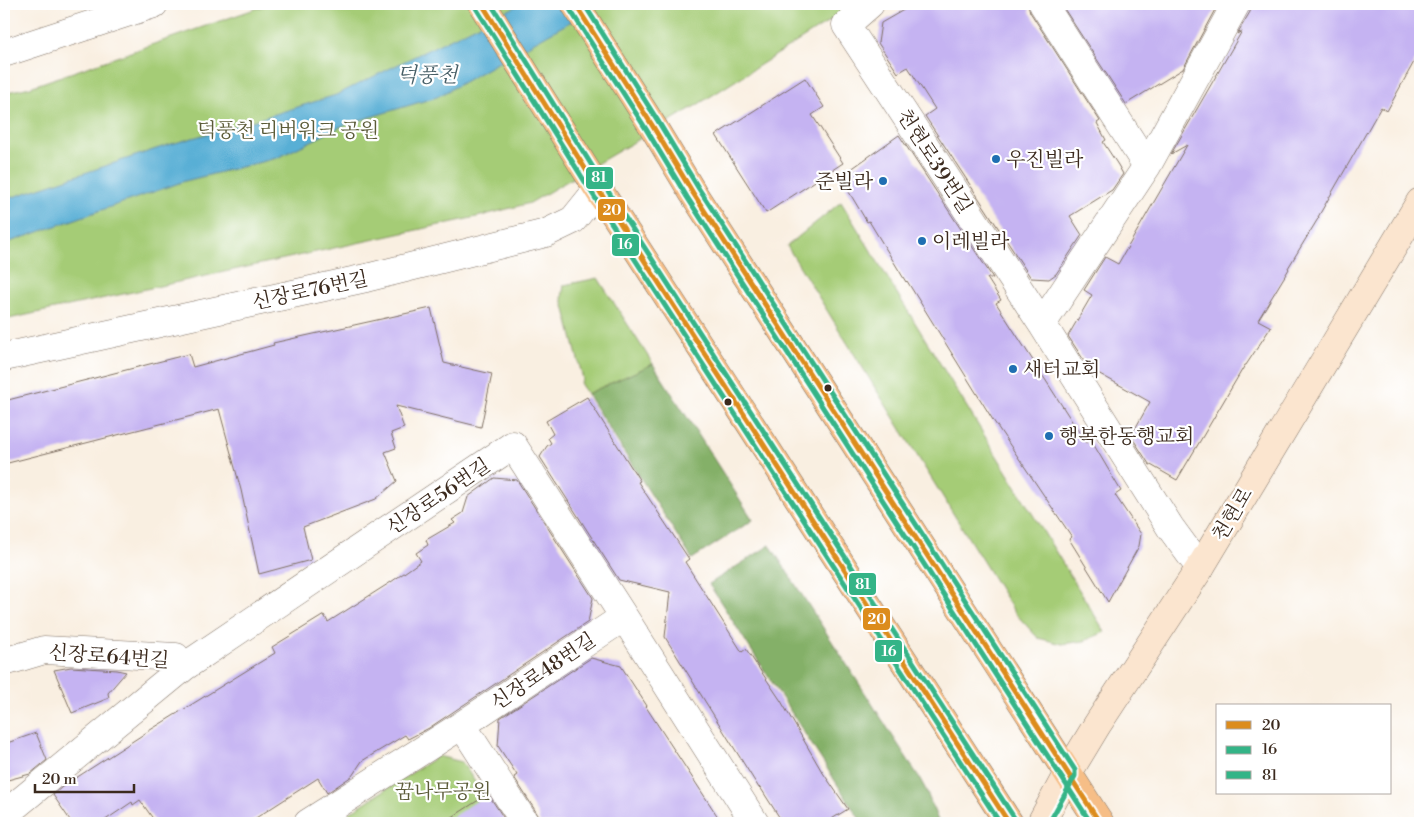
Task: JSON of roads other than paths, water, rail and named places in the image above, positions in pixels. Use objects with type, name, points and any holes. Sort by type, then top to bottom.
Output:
[{"type":"main road","points":[[482,4],[591,178],[1009,823]]},
{"type":"main road","points":[[575,4],[693,193],[1100,823]]},
{"type":"main road","name":"천현로","points":[[1041,823],[1068,773],[1104,714],[1200,568],[1420,202]]},
{"type":"street","points":[[4,53],[89,13],[154,4]]},
{"type":"street","name":"천현로39번길","points":[[870,4],[846,25],[1042,324],[1170,527],[1200,568]]},
{"type":"street","points":[[1043,4],[1147,166]]},
{"type":"street","points":[[1042,324],[1147,166],[1236,4]]},
{"type":"street","name":"신장로76번길","points":[[4,357],[366,278],[546,233],[573,220],[591,178]]},
{"type":"street","name":"신장로56번길","points":[[4,815],[184,666],[513,446],[755,823]]},
{"type":"street","name":"신장로48번길","points":[[308,823],[462,725],[624,617]]},
{"type":"street","name":"신장로64번길","points":[[4,662],[44,650],[176,657],[184,666]]},
{"type":"street","points":[[462,725],[525,823]]},
{"type":"water","name":"덕풍천","points":[[521,4],[602,4],[437,97],[344,125],[277,158],[185,181],[4,244],[4,200],[168,145],[336,95]]},
{"type":"place","name":"우진빌라","points":[[996,159]]},
{"type":"place","name":"준빌라","points":[[883,181]]},
{"type":"place","name":"이레빌라","points":[[922,241]]},
{"type":"place","name":"새터교회","points":[[1013,369]]},
{"type":"place","name":"행복한동행교회","points":[[1049,436]]},
{"type":"park label","name":"덕풍천 리버워크 공원","points":[[288,130]]},
{"type":"park label","name":"꿈나무공원","points":[[443,791]]}]
